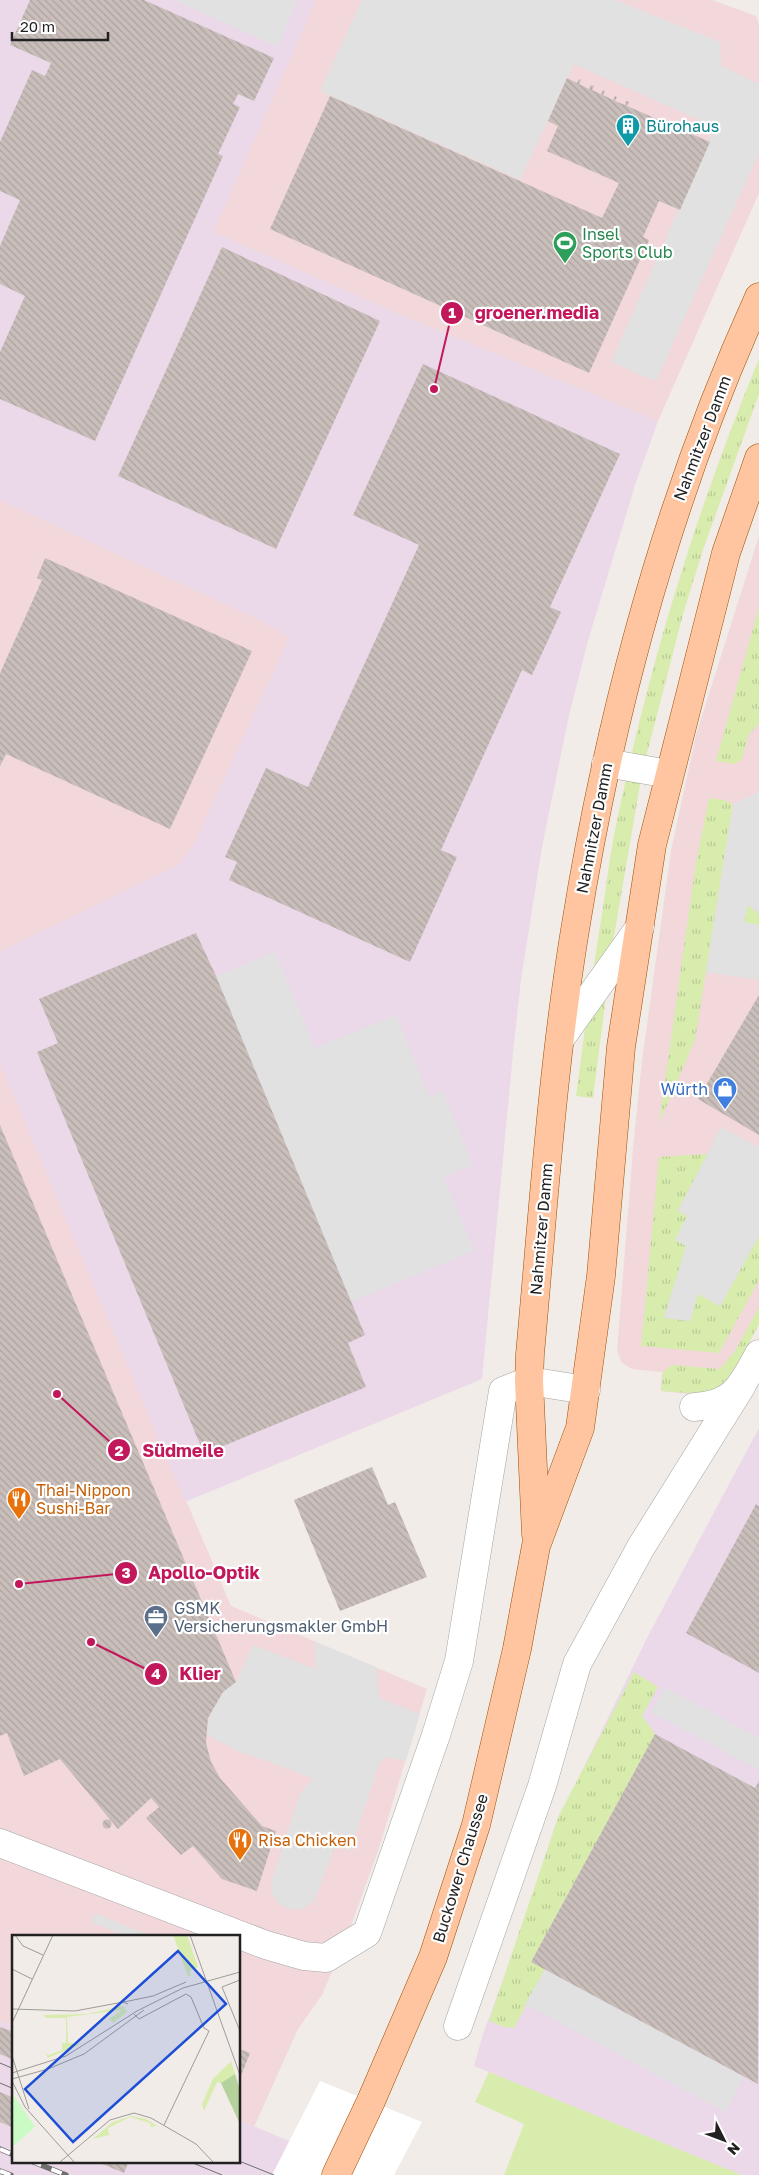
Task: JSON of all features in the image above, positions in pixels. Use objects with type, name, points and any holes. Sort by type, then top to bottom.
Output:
[{"type":"main road","name":"Nahmitzer Damm","points":[[529,1381],[560,1039],[574,932],[606,763],[636,637],[662,547],[692,459],[759,297]]},
{"type":"main road","points":[[586,1390],[601,1276],[621,1047],[652,845],[726,552],[759,458]]},
{"type":"main road","name":"Buckower Chaussee","points":[[529,1381],[536,1546]]},
{"type":"main road","name":"Buckower Chaussee","points":[[336,2175],[371,2101],[433,1957],[476,1825],[517,1649],[536,1546],[580,1428],[586,1390]]},
{"type":"street","points":[[606,763],[669,774]]},
{"type":"street","points":[[560,1039],[640,927]]},
{"type":"street","points":[[458,2026],[542,1786],[577,1664],[641,1546],[742,1385],[759,1354]]},
{"type":"street","points":[[240,1935],[304,1956],[326,1958],[367,1932],[436,1735],[459,1662],[503,1391],[529,1381],[586,1390]]},
{"type":"street","points":[[694,1407],[710,1406],[724,1402],[742,1385]]},
{"type":"street","points":[[0,1843],[240,1935]]},
{"type":"shaded area","points":[[0,0],[316,0],[213,232],[401,315],[658,421],[635,485],[588,641],[569,715],[542,847],[521,979],[482,1379],[185,1502],[0,1063],[0,952],[178,865],[194,844],[289,638],[264,622],[0,500]]},
{"type":"shaded area","points":[[174,0],[297,0],[278,47]]},
{"type":"shaded area","points":[[316,0],[712,0],[756,16],[759,24],[759,193],[658,421],[401,315],[213,232]]},
{"type":"shaded area","points":[[362,0],[615,0],[720,42],[721,66],[759,84],[759,153],[656,381],[611,362],[715,127],[574,64],[520,180],[320,91]]},
{"type":"shaded area","points":[[0,500],[264,622],[289,638],[194,844],[178,865],[0,952]]},
{"type":"shaded area","points":[[759,536],[759,1324],[721,1385],[690,1394],[661,1391],[662,1372],[632,1369],[622,1363],[617,1351],[633,1149],[642,1061],[671,851],[696,735]]},
{"type":"shaded area","points":[[759,792],[759,914],[748,905],[744,922],[759,925],[759,980],[706,972],[733,804]]},
{"type":"shaded area","points":[[275,952],[315,1048],[396,1015],[429,1096],[443,1091],[473,1165],[444,1177],[474,1251],[351,1302],[216,976]]},
{"type":"shaded area","points":[[0,1063],[231,1606],[427,1689],[379,1848],[349,1931],[322,1995],[298,2029],[254,2127],[240,2120],[240,1935],[12,1935],[12,2025],[0,2021]]},
{"type":"shaded area","points":[[721,1127],[759,1147],[759,1236],[720,1306],[698,1294],[690,1321],[664,1318],[686,1246],[675,1240],[687,1216],[678,1211]]},
{"type":"shaded area","points":[[759,1428],[759,2175],[741,2175],[474,2066],[483,2034],[520,1934],[555,1826],[648,1636]]},
{"type":"shaded area","points":[[314,1641],[376,1667],[379,1698],[420,1714],[406,1761],[386,1757],[379,1764],[350,1851],[335,1846],[314,1902],[304,1908],[293,1910],[277,1902],[272,1892],[271,1882],[300,1794],[313,1779],[237,1751],[206,1734],[206,1726],[216,1702],[223,1692],[236,1682],[253,1645],[316,1669]]},
{"type":"shaded area","points":[[665,1687],[759,1738],[759,1770],[651,1712]]},
{"type":"shaded area","points":[[95,1913],[149,1935],[123,1935],[91,1922]]},
{"type":"shaded area","points":[[545,1969],[744,2077],[725,2112],[525,2004]]},
{"type":"shaded area","points":[[0,2021],[12,2025],[12,2162],[240,2162],[240,2120],[370,2175],[0,2175]]},
{"type":"green space","points":[[759,359],[759,394],[704,547],[683,614],[642,773],[613,942],[593,1098],[576,1096],[612,845],[642,713],[675,593],[694,534],[714,475]]},
{"type":"green space","points":[[759,607],[759,724],[749,734],[742,759],[735,764],[716,761]]},
{"type":"green space","points":[[709,798],[724,800],[733,804],[695,1040],[659,1123],[696,862]]},
{"type":"green space","points":[[748,905],[759,914],[759,925],[744,923]]},
{"type":"green space","points":[[708,1154],[678,1210],[687,1216],[687,1246],[664,1317],[698,1294],[720,1306],[759,1236],[759,1280],[719,1353],[641,1346],[659,1157]]},
{"type":"green space","points":[[759,1307],[759,1324],[735,1370],[721,1385],[701,1394],[661,1391],[663,1372],[672,1365],[720,1369],[735,1351]]},
{"type":"green space","points":[[634,1672],[658,1687],[642,1716],[655,1734],[531,1962],[545,1969],[514,2028],[504,2027],[489,2021],[559,1815]]},
{"type":"green space","points":[[489,2072],[741,2175],[504,2175],[524,2124],[475,2102]]},
{"type":"pier","points":[[320,2081],[422,2122],[394,2175],[272,2175]]},
{"type":"building","points":[[30,0],[144,0],[274,58],[254,101],[238,94],[233,104],[240,107],[218,154],[223,156],[95,441],[0,399],[0,352],[25,296],[0,284],[0,246],[20,200],[0,191],[0,142],[32,70],[45,76],[51,63],[10,45]]},
{"type":"building","points":[[567,78],[577,83],[579,79],[581,80],[579,84],[589,89],[591,85],[594,86],[592,90],[601,94],[603,90],[605,91],[603,95],[613,100],[615,96],[617,97],[615,101],[625,105],[626,101],[629,102],[627,106],[710,142],[680,210],[659,201],[643,237],[649,240],[589,373],[270,229],[330,96],[602,218],[619,183],[547,151],[558,126],[548,121]]},
{"type":"building","points":[[222,247],[380,321],[276,549],[118,476]]},
{"type":"building","points":[[423,364],[620,454],[550,607],[561,612],[532,675],[522,670],[441,850],[457,857],[410,962],[229,880],[237,862],[225,857],[266,768],[308,787],[419,545],[353,515]]},
{"type":"building","points":[[45,558],[252,651],[170,829],[6,754],[0,766],[0,673],[42,580],[37,578]]},
{"type":"building","points":[[196,933],[216,976],[365,1335],[348,1343],[366,1387],[204,1454],[37,1052],[58,1043],[39,999]]},
{"type":"building","points":[[759,995],[759,1135],[698,1099]]},
{"type":"building","points":[[0,1125],[236,1682],[223,1692],[208,1718],[206,1743],[211,1762],[220,1778],[262,1826],[276,1831],[257,1891],[222,1879],[193,1846],[181,1855],[146,1818],[159,1807],[151,1798],[118,1829],[60,1759],[24,1776],[7,1733],[0,1736]]},
{"type":"building","points":[[372,1467],[388,1505],[395,1502],[427,1577],[340,1611],[294,1500]]},
{"type":"building","points":[[756,1504],[759,1506],[759,1673],[686,1633]]},
{"type":"building","points":[[655,1734],[755,1788],[759,1781],[758,2084],[531,1962]]},
{"type":"building","points":[[107,1819],[112,1824],[107,1829],[102,1824]]},
{"type":"building","points":[[0,2027],[12,2031],[12,2059],[0,2054]]},
{"type":"building","points":[[240,2049],[250,2053],[240,2078]]},
{"type":"building","points":[[0,2092],[12,2097],[12,2127],[0,2122]]},
{"type":"building","points":[[97,2162],[129,2162],[124,2173]]},
{"type":"tram line","points":[[0,2063],[12,2068]]},
{"type":"tram line","points":[[0,2083],[12,2088]]},
{"type":"tram line","points":[[240,2161],[274,2175]]},
{"type":"tram line","points":[[190,2162],[222,2175]]},
{"type":"railway","points":[[0,2149],[12,2154]]},
{"type":"railway","points":[[34,2162],[66,2175]]},
{"type":"railway","points":[[0,2171],[11,2175]]},
{"type":"place","name":"Bürohaus","points":[[628,147]]},
{"type":"place","name":"Insel Sports Club","points":[[565,264]]},
{"type":"place","name":"groener.media","points":[[434,389]]},
{"type":"place","name":"Würth","points":[[725,1110]]},
{"type":"place","name":"Südmeile","points":[[57,1394]]},
{"type":"place","name":"Thai-Nippon Sushi-Bar","points":[[19,1520]]},
{"type":"place","name":"Apollo-Optik","points":[[19,1584]]},
{"type":"place","name":"GSMK Versicherungsmakler GmbH","points":[[156,1638]]},
{"type":"place","name":"Klier","points":[[91,1642]]},
{"type":"place","name":"Risa Chicken","points":[[240,1861]]}]
